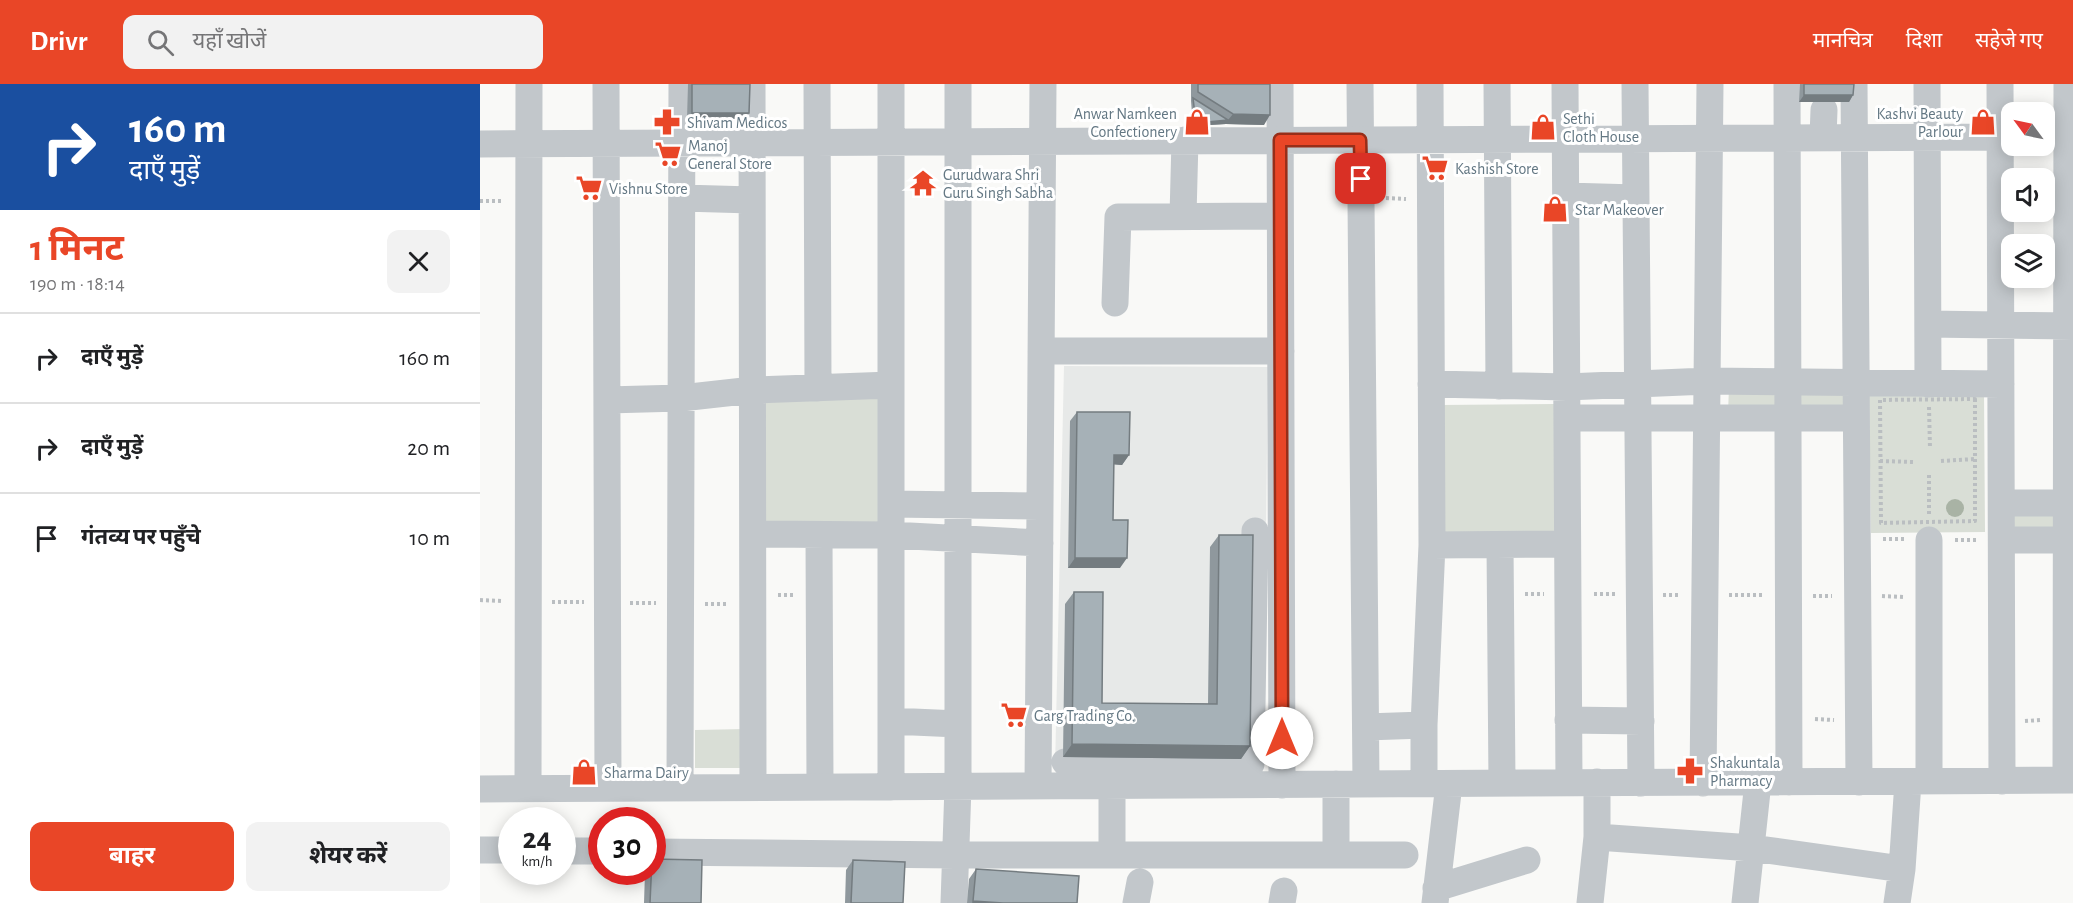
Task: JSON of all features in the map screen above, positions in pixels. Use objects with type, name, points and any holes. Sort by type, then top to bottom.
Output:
[{"type":"street","points":[[528,788],[529,84]]},
{"type":"street","points":[[606,84],[608,788]]},
{"type":"street","points":[[680,788],[682,84]]},
{"type":"street","points":[[752,84],[753,787]]},
{"type":"street","points":[[817,84],[818,388]]},
{"type":"street","points":[[891,84],[891,787]]},
{"type":"street","points":[[954,903],[958,786],[958,84]]},
{"type":"street","points":[[1038,786],[1043,84]]},
{"type":"street","points":[[1280,84],[1282,785]]},
{"type":"street","points":[[1360,84],[1366,784]]},
{"type":"street","points":[[1430,84],[1432,545],[1424,725],[1436,784],[1436,896],[1527,861]]},
{"type":"street","points":[[1497,84],[1499,386]]},
{"type":"street","points":[[1565,84],[1569,783]]},
{"type":"street","points":[[1635,84],[1641,783]]},
{"type":"street","points":[[1703,783],[1710,84]]},
{"type":"street","points":[[1787,84],[1789,782]]},
{"type":"street","points":[[1854,84],[1859,782]]},
{"type":"street","points":[[1928,84],[1928,392]]},
{"type":"street","points":[[2000,84],[2002,102]]},
{"type":"street","points":[[1065,762],[1127,778],[1282,785],[2070,780],[2066,719],[2070,540],[2070,326],[2061,136],[2067,84]]},
{"type":"street","points":[[1823,137],[1824,110]]},
{"type":"street","points":[[480,144],[2001,137]]},
{"type":"street","points":[[1183,216],[1185,140]]},
{"type":"street","points":[[2002,781],[2001,325],[2005,156]]},
{"type":"street","points":[[1566,196],[1636,198]]},
{"type":"street","points":[[682,198],[752,200]]},
{"type":"street","points":[[1114,303],[1118,217],[1280,216]]},
{"type":"street","points":[[1928,324],[2070,326]]},
{"type":"street","points":[[1041,351],[1281,351]]},
{"type":"street","points":[[1431,384],[1567,387],[1707,381],[1788,382],[1856,384],[1928,392],[2001,384]]},
{"type":"street","points":[[607,400],[681,399],[753,390],[891,385]]},
{"type":"street","points":[[1567,418],[1856,418]]},
{"type":"street","points":[[2002,503],[2070,503]]},
{"type":"street","points":[[891,504],[1040,506]]},
{"type":"street","points":[[480,789],[1038,786],[1251,764],[1255,531]]},
{"type":"street","points":[[1897,903],[1918,782],[1929,531]]},
{"type":"street","points":[[753,534],[891,536],[1040,543]]},
{"type":"street","points":[[819,535],[820,787]]},
{"type":"street","points":[[2002,540],[2070,540]]},
{"type":"street","points":[[1432,545],[1567,544]]},
{"type":"street","points":[[1500,545],[1502,783]]},
{"type":"street","points":[[1568,720],[1641,721]]},
{"type":"street","points":[[891,721],[958,724]]},
{"type":"street","points":[[1365,727],[1424,725]]},
{"type":"street","points":[[1251,738],[1282,738]]},
{"type":"street","points":[[1112,855],[1127,778]]},
{"type":"street","points":[[1590,903],[1597,837],[1597,782]]},
{"type":"street","points":[[1745,903],[1758,782]]},
{"type":"street","points":[[1336,784],[1336,855]]},
{"type":"street","points":[[1597,837],[1752,848],[1902,868]]},
{"type":"street","points":[[480,850],[498,850]]},
{"type":"street","points":[[666,852],[1406,855]]},
{"type":"path","points":[[1361,198],[1431,199]]},
{"type":"path","points":[[1928,392],[1930,448]]},
{"type":"path","points":[[1928,392],[1975,399],[1975,459],[1975,521],[1929,531],[1881,523],[1880,400],[1928,392]]},
{"type":"path","points":[[1941,461],[1975,459]]},
{"type":"path","points":[[1880,460],[1914,462]]},
{"type":"path","points":[[1929,475],[1929,531]]},
{"type":"path","points":[[753,596],[820,595]]},
{"type":"path","points":[[1789,718],[1859,720]]},
{"type":"path","points":[[2002,722],[2066,719]]},
{"type":"shaded area","points":[[1064,366],[1268,367],[1263,770],[1055,769]]},
{"type":"shaded area","points":[[1797,386],[1847,387],[1846,414],[1797,413]]},
{"type":"shaded area","points":[[1729,387],[1778,388],[1778,414],[1728,413]]},
{"type":"shaded area","points":[[1984,392],[1985,532],[1871,533],[1869,393]]},
{"type":"shaded area","points":[[879,394],[880,525],[766,526],[765,395]]},
{"type":"shaded area","points":[[1555,404],[1556,535],[1442,536],[1441,405]]},
{"type":"shaded area","points":[[2008,508],[2062,509],[2061,537],[2007,535]]},
{"type":"shaded area","points":[[746,729],[745,768],[695,768],[695,730]]},
{"type":"building","points":[[692,84],[750,84],[749,113],[692,113]]},
{"type":"building","points":[[1198,84],[1270,84],[1270,115],[1233,114],[1198,92]]},
{"type":"building","points":[[1804,84],[1854,84],[1853,95],[1804,95]]},
{"type":"building","points":[[1193,98],[1228,120],[1196,123]]},
{"type":"building","points":[[1077,412],[1130,412],[1129,455],[1114,455],[1113,520],[1128,520],[1127,558],[1075,558]]},
{"type":"building","points":[[1219,535],[1253,535],[1250,746],[1072,744],[1074,592],[1103,592],[1102,703],[1217,704]]},
{"type":"building","points":[[666,859],[702,860],[701,903],[650,903],[651,885],[666,885]]},
{"type":"building","points":[[853,860],[905,862],[903,903],[851,903]]},
{"type":"building","points":[[976,869],[1079,876],[1077,903],[973,901]]},
{"type":"waterway","points":[[2055,129],[2061,129]]},
{"type":"waterway","points":[[2055,143],[2061,143]]},
{"type":"place","name":"Shivam Medicos","points":[[667,122]]},
{"type":"place","name":"Anwar Namkeen Confectionery","points":[[1197,122]]},
{"type":"place","name":"Kashvi Beauty Parlour","points":[[1983,122]]},
{"type":"place","name":"Sethi Cloth House","points":[[1543,127]]},
{"type":"place","name":"Manoj General Store","points":[[668,154]]},
{"type":"place","name":"Kashish Store","points":[[1435,168]]},
{"type":"place","name":"Gurudwara Shri Guru Singh Sabha","points":[[923,183]]},
{"type":"place","name":"Vishnu Store","points":[[589,188]]},
{"type":"place","name":"Star Makeover","points":[[1555,209]]},
{"type":"place","name":"Garg Trading Co.","points":[[1014,715]]},
{"type":"place","name":"Shakuntala Pharmacy","points":[[1690,771]]},
{"type":"place","name":"Sharma Dairy","points":[[584,772]]},
{"type":"route","points":[[1282,738],[1280,140],[1360,140],[1361,179]]}]
